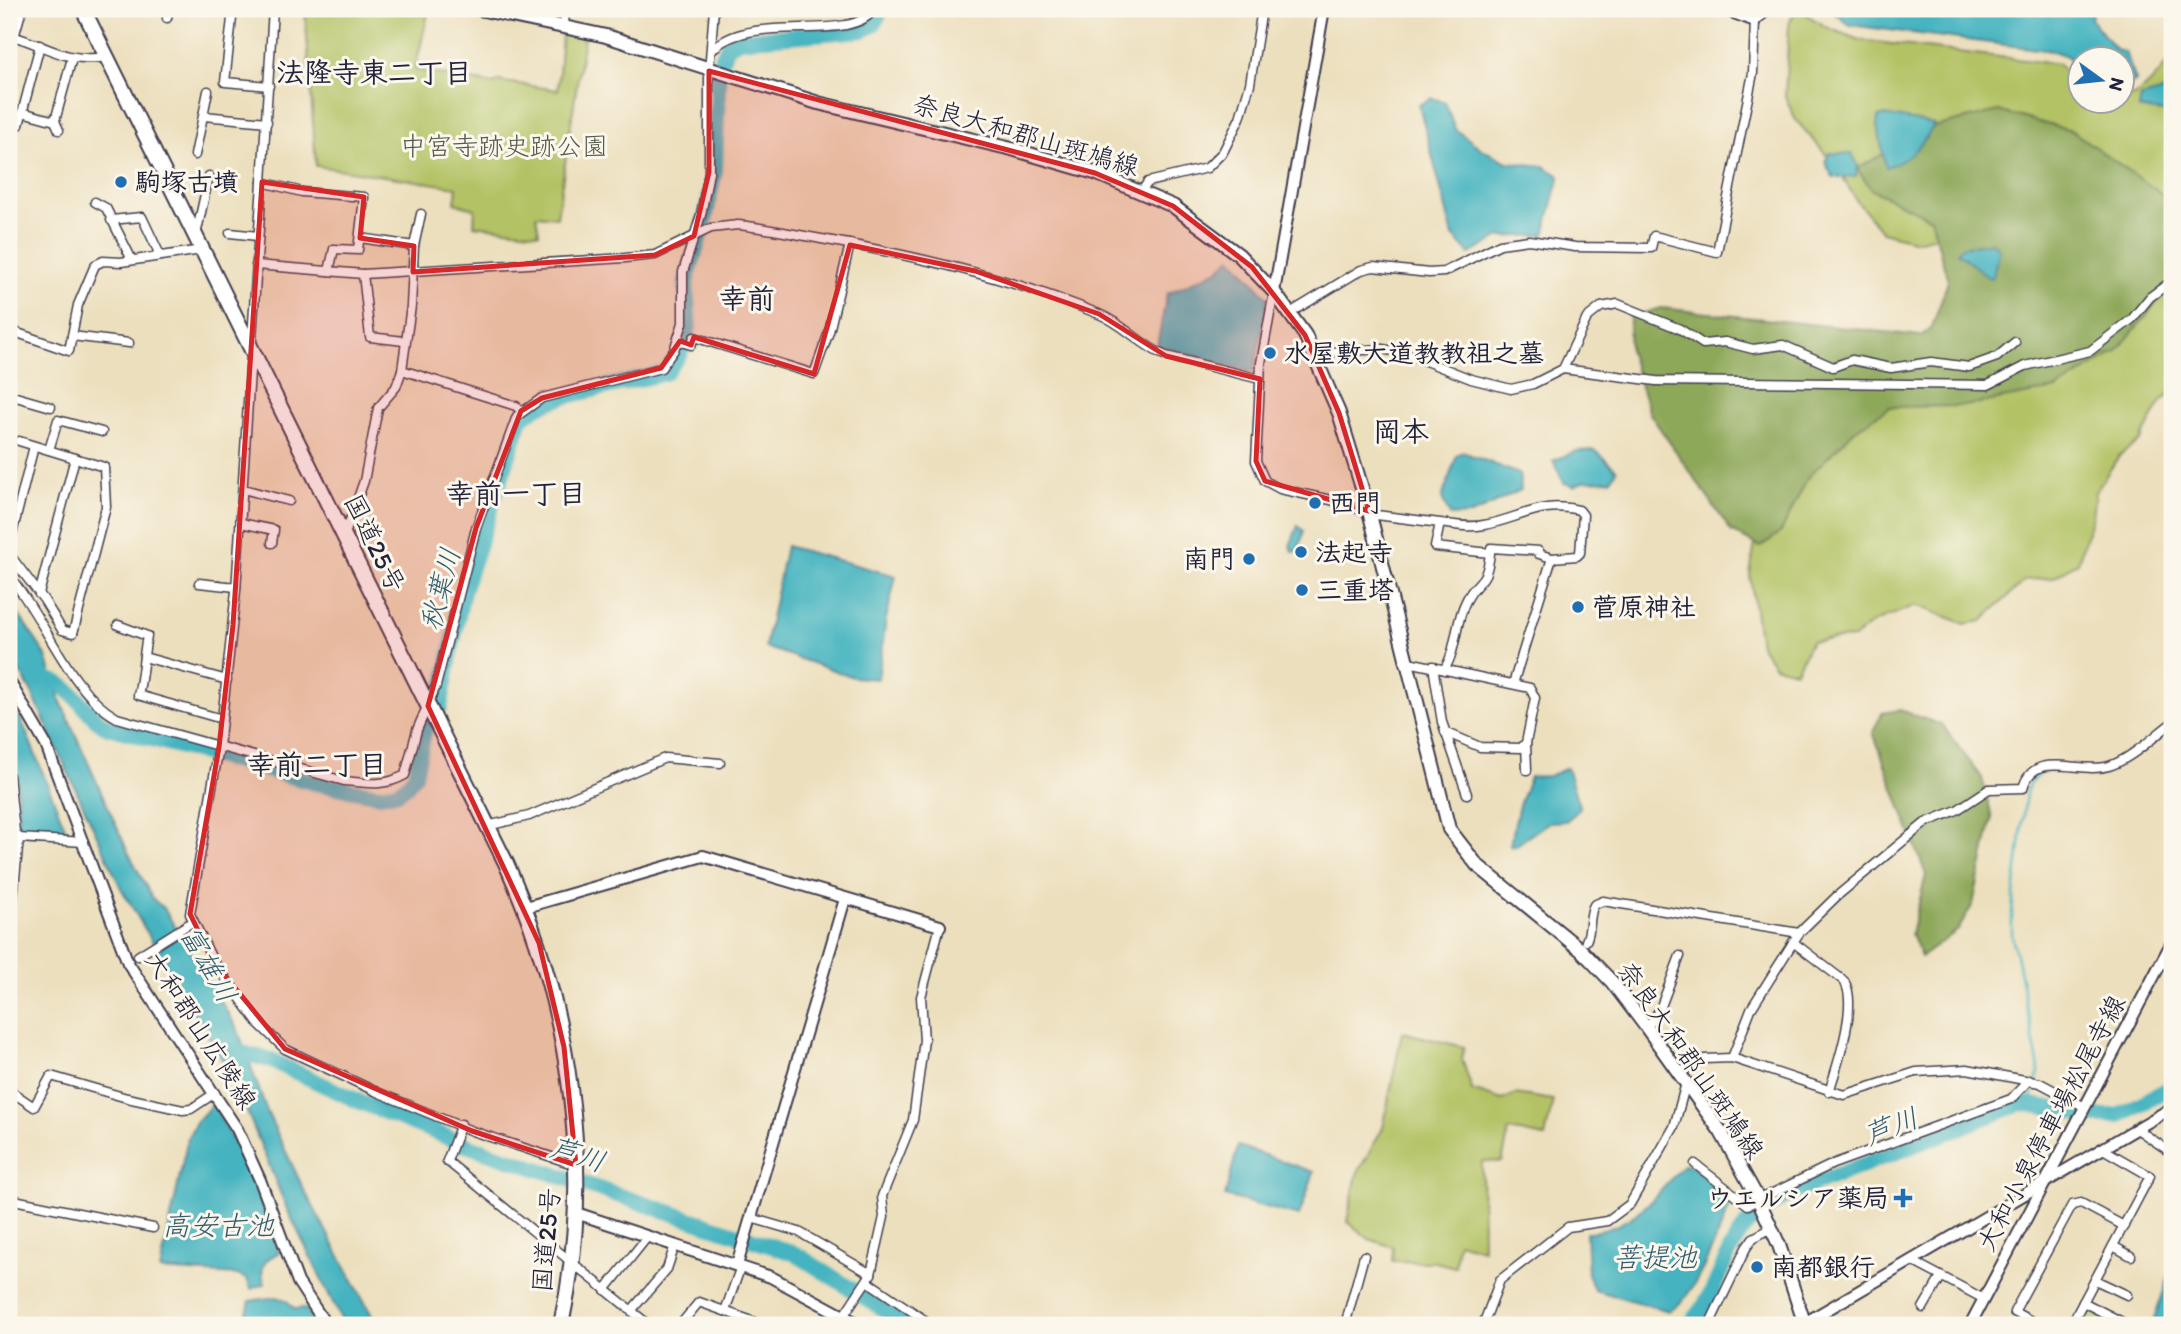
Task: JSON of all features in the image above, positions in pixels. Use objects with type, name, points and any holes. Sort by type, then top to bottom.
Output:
[{"type":"highway","name":"国道25号","points":[[83,9],[526,907],[548,974],[569,1078],[576,1167],[576,1213],[562,1325]]},
{"type":"main road","name":"奈良大和郡山斑鳩線","points":[[479,9],[564,26],[818,103],[1012,149],[1095,173],[1173,206],[1239,255],[1274,292],[1314,353],[1351,445],[1449,829],[1476,865],[1581,950],[1612,982],[1683,1078],[1720,1132],[1759,1201],[1770,1225],[1803,1325]]},
{"type":"street","points":[[22,9],[11,36],[72,58],[107,57]]},
{"type":"street","points":[[167,18],[169,9]]},
{"type":"street","points":[[233,9],[225,82],[269,86]]},
{"type":"street","points":[[273,9],[236,587],[219,747],[190,908],[192,922],[214,961],[251,1013],[271,1038],[285,1049],[377,1092],[472,1131],[576,1167]]},
{"type":"street","points":[[564,26],[565,9]]},
{"type":"street","points":[[9,576],[31,605],[79,681],[104,710],[125,721],[344,781],[390,783],[405,775],[417,730],[429,709],[436,686],[476,528],[508,434],[521,411],[542,398],[661,368],[668,361],[678,341],[683,323],[683,272],[709,172],[709,71],[714,9]]},
{"type":"street","points":[[711,51],[733,34],[858,23],[874,9]]},
{"type":"street","points":[[1141,192],[1148,182],[1207,168],[1223,152],[1241,118],[1250,84],[1262,9]]},
{"type":"street","points":[[1324,9],[1260,379],[1256,461],[1265,481],[1280,489],[1369,511],[1440,523],[1480,526],[1543,506],[1579,510],[1583,515],[1580,553],[1573,557],[1552,558],[1539,554],[1539,551],[1491,548],[1484,581],[1471,592],[1461,612],[1444,670]]},
{"type":"street","points":[[1290,313],[1361,270],[1373,267],[1444,272],[1486,249],[1513,242],[1541,240],[1575,247],[1651,248],[1654,236],[1717,253],[1753,73],[1759,18],[1723,9]]},
{"type":"street","points":[[9,122],[19,125],[40,45]]},
{"type":"street","points":[[58,130],[55,121],[72,58]]},
{"type":"street","points":[[195,155],[208,91]]},
{"type":"street","points":[[22,112],[55,121]]},
{"type":"street","points":[[204,116],[267,122]]},
{"type":"street","points":[[10,333],[69,351],[86,282],[95,265],[103,261],[160,255],[199,243],[209,176]]},
{"type":"street","points":[[262,182],[302,192],[364,197],[358,250],[334,249],[329,271]]},
{"type":"street","points":[[95,202],[106,208],[132,260]]},
{"type":"street","points":[[344,537],[364,481],[378,408],[397,387],[402,370],[411,306],[414,246],[421,214]]},
{"type":"street","points":[[111,219],[142,217],[160,255]]},
{"type":"street","points":[[256,264],[363,274],[655,255],[712,228],[746,226],[850,244],[975,271],[1099,314],[1126,329],[1151,351],[1260,379]]},
{"type":"street","points":[[230,233],[258,236]]},
{"type":"street","points":[[360,238],[414,246]]},
{"type":"street","points":[[678,341],[691,345],[694,337],[814,374],[829,332],[850,244]]},
{"type":"street","points":[[363,274],[370,337],[404,341]]},
{"type":"street","points":[[1314,353],[1347,348],[1393,351],[1471,379],[1511,389],[1533,384],[1563,369],[1656,381],[1988,385],[2025,366],[2090,351],[2132,319],[2150,297],[2172,281]]},
{"type":"street","points":[[1563,369],[1587,318],[1601,307],[1609,305],[1643,313],[1680,329],[1703,344],[1725,342],[1753,349],[1783,345],[1833,367],[1852,360],[1891,368],[1931,362],[1969,367],[1997,357],[2015,342]]},
{"type":"street","points":[[72,336],[128,343]]},
{"type":"street","points":[[402,370],[475,391],[516,406],[521,411]]},
{"type":"street","points":[[9,395],[51,407]]},
{"type":"street","points":[[49,450],[58,420],[102,432]]},
{"type":"street","points":[[9,554],[39,593],[62,630],[73,633],[106,507],[104,467],[19,441]]},
{"type":"street","points":[[9,547],[34,446]]},
{"type":"street","points":[[39,593],[75,458]]},
{"type":"street","points":[[243,489],[289,501]]},
{"type":"street","points":[[241,523],[274,530],[272,543]]},
{"type":"street","points":[[1440,523],[1435,547],[1490,552]]},
{"type":"street","points":[[1513,684],[1552,558]]},
{"type":"street","points":[[199,583],[236,587]]},
{"type":"street","points":[[118,625],[148,636],[145,668],[138,695],[222,719]]},
{"type":"street","points":[[144,657],[227,680]]},
{"type":"street","points":[[1405,661],[1528,686],[1534,695],[1526,743],[1527,770]]},
{"type":"street","points":[[1433,666],[1445,732],[1467,794]]},
{"type":"street","name":"大和郡山広陵線","points":[[9,681],[46,745],[128,963],[237,1129],[260,1180],[299,1282],[326,1325]]},
{"type":"street","points":[[1732,1058],[1751,1009],[1800,933],[1863,873],[1925,823],[1957,810],[1989,789],[2022,788],[2031,771],[2039,766],[2091,769],[2110,766],[2172,723]]},
{"type":"street","points":[[1445,732],[1480,747],[1521,748],[1526,743]]},
{"type":"street","points":[[487,826],[529,816],[666,758],[675,756],[720,763]]},
{"type":"street","points":[[9,776],[15,832],[19,838],[9,938]]},
{"type":"street","points":[[19,838],[84,842]]},
{"type":"street","points":[[526,907],[703,856],[940,926],[921,997],[924,1041],[913,1120],[882,1196],[884,1217],[868,1279],[844,1315]]},
{"type":"street","points":[[724,1311],[845,898]]},
{"type":"street","points":[[1586,941],[1592,926],[1590,912],[1594,905],[1603,901],[1800,933]]},
{"type":"street","points":[[128,963],[192,922]]},
{"type":"street","points":[[1793,942],[1844,981],[1850,989],[1845,1034],[1829,1092]]},
{"type":"street","name":"大和小泉停車場松尾寺線","points":[[1974,1324],[1984,1299],[2172,942]]},
{"type":"street","points":[[1647,1028],[1660,1009],[1680,956]]},
{"type":"street","points":[[1483,1325],[1500,1280],[1568,1227],[1607,1220],[1630,1204],[1674,1127],[1683,1078],[1704,1059],[1732,1058],[1844,1095],[1916,1072],[1967,1069],[2040,1083],[2085,1107]]},
{"type":"street","points":[[9,1090],[34,1107],[51,1076],[127,1098],[183,1110],[191,1109],[215,1093]]},
{"type":"street","points":[[1695,1164],[1748,1205],[1833,1164],[2011,1099],[2029,1080]]},
{"type":"street","points":[[1803,1325],[2172,1108]]},
{"type":"street","points":[[460,1126],[447,1161],[649,1325]]},
{"type":"street","points":[[2137,1129],[2172,1153]]},
{"type":"street","points":[[2071,1325],[2150,1176],[2103,1149]]},
{"type":"street","points":[[9,1199],[153,1228]]},
{"type":"street","points":[[2039,1325],[2014,1312],[2072,1205],[2081,1203],[2123,1226]]},
{"type":"street","points":[[576,1213],[739,1266],[801,1290],[860,1325]]},
{"type":"street","points":[[750,1223],[799,1232],[932,1325]]},
{"type":"street","points":[[1709,1325],[1746,1248],[1753,1238],[1770,1225]]},
{"type":"street","points":[[604,1290],[648,1236]]},
{"type":"street","points":[[631,1311],[667,1269],[675,1245]]},
{"type":"street","points":[[2113,1246],[2131,1256]]},
{"type":"street","points":[[1345,1325],[1364,1256]]},
{"type":"street","points":[[1912,1261],[1984,1299]]},
{"type":"street","points":[[1923,1308],[1941,1277]]},
{"type":"street","points":[[2095,1280],[2127,1295]]},
{"type":"street","points":[[680,1325],[699,1302],[755,1322]]},
{"type":"street","points":[[2083,1302],[2126,1324]]},
{"type":"highlighted area","points":[[709,71],[1095,173],[1173,206],[1252,267],[1305,335],[1339,413],[1369,511],[1265,481],[1256,461],[1260,379],[1166,356],[1099,314],[975,271],[850,245],[814,374],[694,337],[691,345],[680,341],[661,368],[542,398],[521,411],[476,528],[428,706],[539,943],[564,1047],[576,1165],[472,1131],[285,1049],[213,961],[190,914],[219,747],[233,625],[262,182],[364,197],[360,238],[414,246],[413,272],[655,255],[694,236],[709,172]]},
{"type":"green space","name":"中宮寺跡史跡公園","points":[[305,9],[429,9],[415,70],[494,84],[498,81],[558,90],[562,32],[584,37],[557,217],[536,215],[539,233],[474,225],[475,209],[455,203],[457,187],[316,166]]},
{"type":"green space","points":[[1801,11],[1828,28],[1860,40],[2058,64],[2066,72],[2066,116],[2136,116],[2136,94],[2151,83],[2172,57],[2172,216],[1960,230],[1916,241],[1882,232],[1856,200],[1836,166],[1795,119],[1785,96],[1789,25],[1793,14]]},
{"type":"green space","points":[[1998,111],[2072,131],[2172,201],[2172,284],[2117,351],[2057,389],[1964,406],[1889,407],[1854,431],[1808,477],[1781,532],[1760,547],[1731,531],[1650,414],[1629,350],[1630,317],[1661,308],[1921,336],[1932,327],[1948,281],[1931,218],[1872,190],[1857,169],[1926,129]]},
{"type":"green space","points":[[2172,259],[2172,392],[2162,401],[2140,441],[2120,455],[2095,492],[2092,517],[2078,562],[2053,578],[2025,580],[1982,621],[1965,624],[1916,605],[1872,623],[1854,638],[1811,641],[1796,671],[1775,666],[1760,645],[1750,575],[1759,516],[1797,448]]},
{"type":"green space","points":[[1900,710],[1942,725],[1982,778],[1992,818],[1973,904],[1958,930],[1921,957],[1911,934],[1926,875],[1873,732],[1882,713]]},
{"type":"green space","points":[[1402,1032],[1464,1047],[1462,1059],[1472,1090],[1502,1100],[1516,1094],[1553,1100],[1545,1137],[1509,1130],[1502,1162],[1482,1161],[1483,1249],[1458,1242],[1455,1267],[1435,1262],[1392,1261],[1393,1247],[1369,1239],[1347,1221],[1357,1174],[1383,1128]]},
{"type":"green space","points":[[2089,1309],[2119,1325],[2076,1325],[2084,1310]]},
{"type":"water","points":[[1829,9],[2093,9],[2091,19],[2113,46],[2066,46],[2066,56],[2053,51],[1850,25]]},
{"type":"water","points":[[2165,91],[2171,100],[2169,113],[2139,109],[2141,97]]},
{"type":"water","points":[[1432,98],[1445,102],[1455,129],[1483,150],[1507,162],[1543,166],[1560,176],[1544,235],[1500,237],[1470,254],[1453,236],[1419,105]]},
{"type":"water","points":[[1885,115],[1934,124],[1926,138],[1914,150],[1886,167],[1877,125],[1878,117]]},
{"type":"water","points":[[1829,153],[1852,154],[1858,165],[1856,177],[1833,177],[1825,162]]},
{"type":"water","points":[[1992,242],[1999,249],[1993,277],[1989,278],[1957,252],[1961,247]]},
{"type":"water","points":[[1231,257],[1268,298],[1254,373],[1157,346],[1167,294],[1218,270]]},
{"type":"water","points":[[1595,450],[1617,470],[1611,480],[1584,481],[1574,486],[1564,483],[1553,461],[1576,451]]},
{"type":"water","points":[[1463,452],[1519,474],[1521,490],[1471,515],[1450,516],[1442,498],[1457,455]]},
{"type":"water","points":[[1298,526],[1304,531],[1298,551],[1293,552],[1290,546]]},
{"type":"water","points":[[786,546],[896,576],[886,619],[878,679],[853,677],[765,647]]},
{"type":"water","points":[[9,600],[45,654],[61,702],[128,852],[153,899],[164,909],[237,1028],[268,1114],[303,1188],[377,1325],[344,1325],[287,1209],[235,1082],[121,888],[31,691],[9,652]]},
{"type":"water","points":[[9,701],[20,717],[67,832],[28,835],[18,828],[17,774],[9,768]]},
{"type":"water","points":[[1567,768],[1580,809],[1566,821],[1549,822],[1515,846],[1510,845],[1519,805],[1530,777],[1549,776]]},
{"type":"water","name":"高安古池","points":[[213,1104],[250,1172],[279,1253],[264,1264],[262,1273],[265,1284],[251,1289],[247,1279],[238,1275],[160,1270],[188,1137],[196,1122]]},
{"type":"water","points":[[1238,1146],[1314,1172],[1299,1216],[1225,1196]]},
{"type":"water","name":"菩提池","points":[[1683,1165],[1692,1166],[1730,1195],[1730,1205],[1713,1247],[1688,1293],[1669,1311],[1594,1290],[1588,1274],[1586,1232],[1616,1226],[1629,1219],[1653,1199]]},
{"type":"water","points":[[2172,1268],[2172,1325],[2152,1325]]},
{"type":"water","points":[[277,1297],[286,1300],[295,1309],[305,1308],[316,1325],[244,1325],[250,1301]]},
{"type":"waterway","name":"秋葉川","points":[[43,681],[61,685],[108,727],[319,784],[380,795],[398,792],[406,786],[415,775],[425,729],[440,707],[463,591],[521,419],[536,407],[563,397],[665,373],[680,354],[689,327],[686,282],[705,220],[715,170],[719,65],[728,46],[739,40],[863,30],[873,25],[882,9]]},
{"type":"waterway","name":"秋葉川","points":[[1743,9],[1757,9]]},
{"type":"waterway","points":[[2060,769],[2099,771]]},
{"type":"waterway","points":[[2031,1102],[2039,1072],[2012,935],[2012,911],[2026,793],[2029,784],[2041,772]]},
{"type":"waterway","name":"芦川","points":[[226,1049],[270,1060],[358,1101],[469,1146],[796,1254],[908,1325]]},
{"type":"waterway","name":"芦川","points":[[1689,1325],[1705,1305],[1732,1246],[1744,1229],[1761,1212],[1789,1194],[2022,1103],[2094,1116],[2118,1116],[2172,1087]]},
{"type":"place","name":"駒塚古墳","points":[[121,182]]},
{"type":"place","name":"水屋敷大道教教祖之墓","points":[[1270,353]]},
{"type":"place","name":"西門","points":[[1315,503]]},
{"type":"place","name":"法起寺","points":[[1301,552]]},
{"type":"place","name":"南門","points":[[1249,559]]},
{"type":"place","name":"三重塔","points":[[1302,590]]},
{"type":"place","name":"菅原神社","points":[[1578,607]]},
{"type":"place","name":"ウエルシア薬局","points":[[1903,1198]]},
{"type":"place","name":"南都銀行","points":[[1757,1267]]},
{"type":"district","name":"法隆寺東二丁目","points":[[374,72]]},
{"type":"district","name":"幸前","points":[[747,298]]},
{"type":"district","name":"岡本","points":[[1401,431]]},
{"type":"district","name":"幸前一丁目","points":[[516,493]]},
{"type":"district","name":"幸前二丁目","points":[[317,764]]},
{"type":"water label","name":"富雄川","points":[[209,964]]}]
